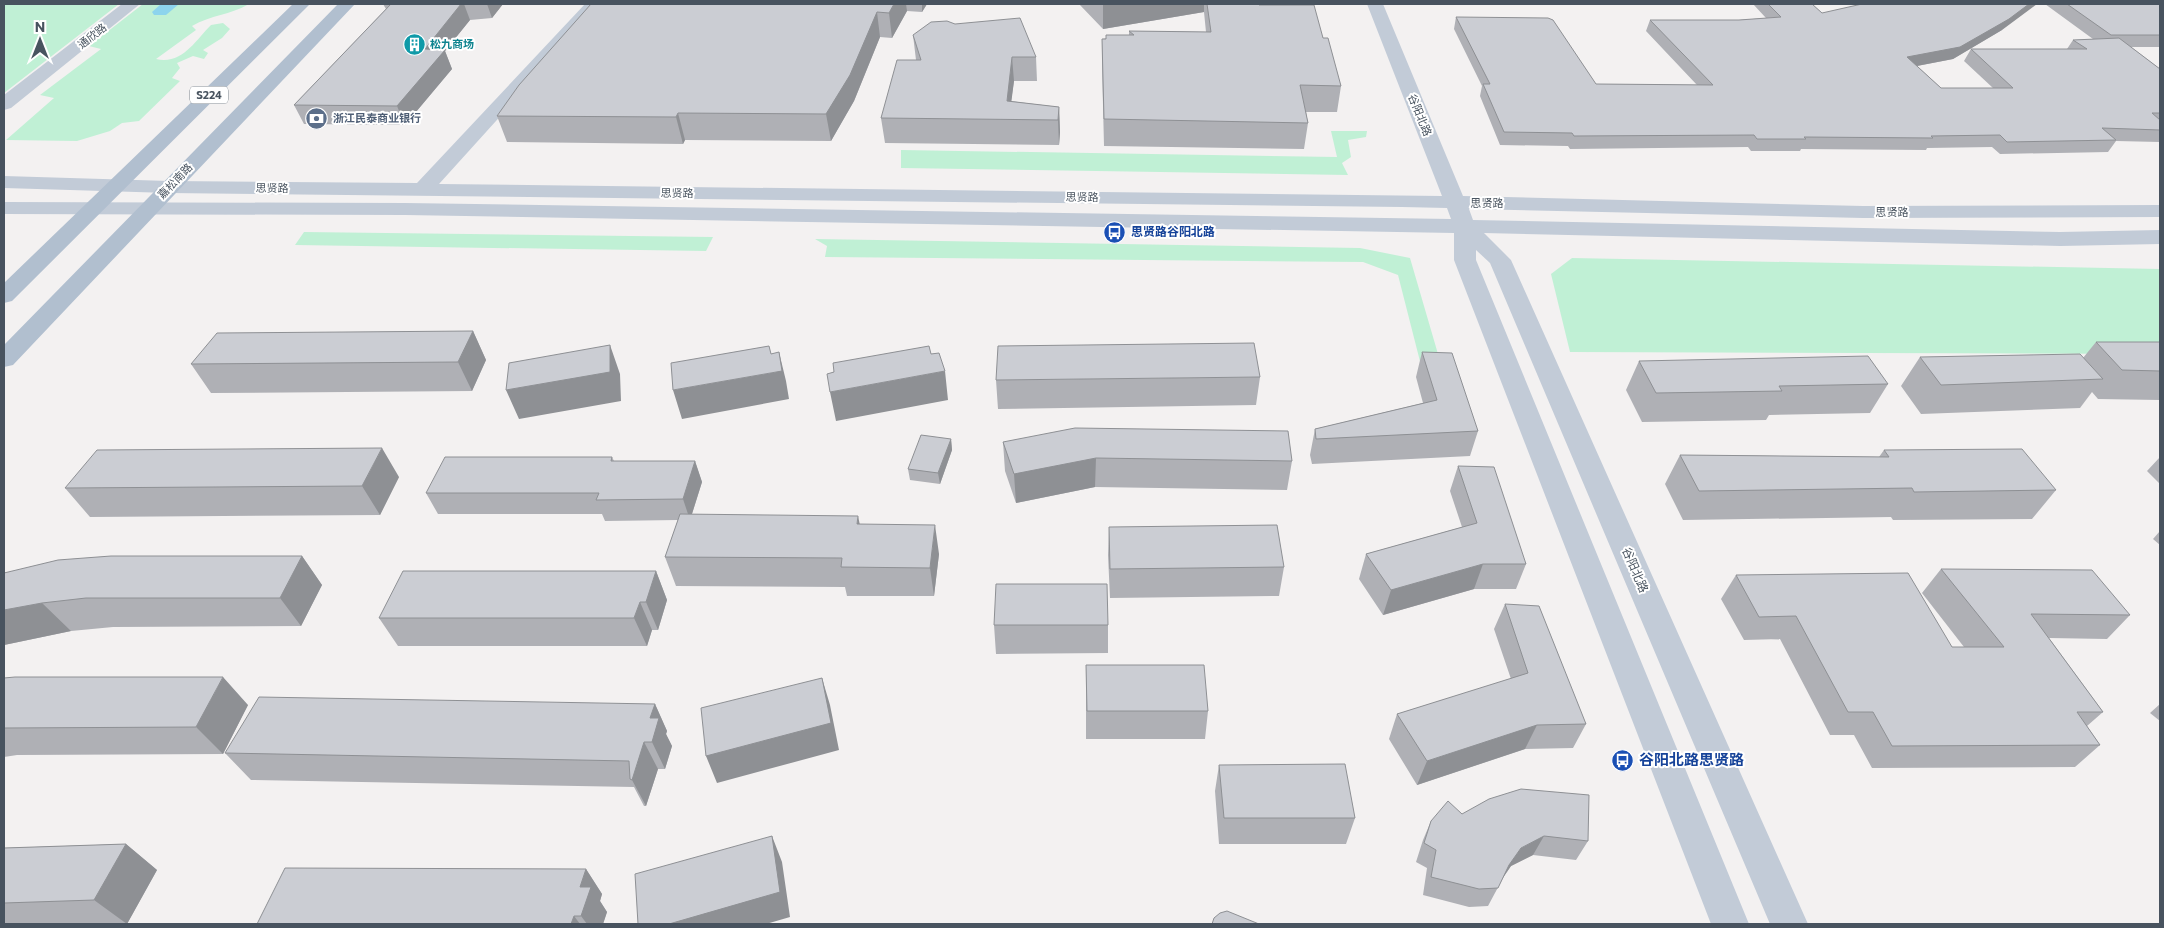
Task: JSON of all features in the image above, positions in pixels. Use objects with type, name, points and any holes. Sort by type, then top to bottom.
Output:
[{"type":"main road","name":"通欣路","points":[[4,104],[132,4]]},
{"type":"main road","name":"S224","points":[[4,296],[302,4]]},
{"type":"main road","name":"嘉松南路","points":[[4,359],[347,4]]},
{"type":"main road","points":[[423,189],[594,4]]},
{"type":"main road","name":"谷阳北路","points":[[1375,4],[1460,215],[1465,260],[1730,924]]},
{"type":"main road","name":"思贤路","points":[[4,182],[169,187],[423,189],[1460,215],[2060,239],[2160,237]]},
{"type":"main road","name":"思贤路","points":[[4,208],[1460,215],[2160,211]]},
{"type":"main road","name":"谷阳北路","points":[[1460,215],[1500,260],[1788,924]]},
{"type":"green space","points":[[4,4],[119,4],[4,93]]},
{"type":"green space","points":[[143,4],[249,4],[192,26],[196,30],[156,59],[165,60],[181,55],[211,25],[223,23],[230,29],[222,38],[203,50],[208,53],[204,59],[193,56],[177,63],[180,68],[172,78],[180,81],[139,121],[122,123],[110,131],[77,141],[6,140],[54,98],[40,95],[101,49],[89,46]]},
{"type":"green space","points":[[1331,131],[1367,131],[1366,137],[1348,140],[1351,157],[1342,163],[1348,175],[901,168],[901,150],[1337,157]]},
{"type":"green space","points":[[304,232],[713,237],[706,251],[295,245]]},
{"type":"green space","points":[[815,239],[1360,248],[1410,258],[1445,378],[1424,377],[1398,275],[1363,262],[825,257],[827,246]]},
{"type":"green space","points":[[1572,258],[2160,269],[2160,354],[1570,352],[1551,274]]},
{"type":"building","name":"松九商场","points":[[391,4],[461,4],[425,49],[445,50],[397,106],[294,105]]},
{"type":"building","points":[[591,4],[894,4],[889,13],[877,12],[850,75],[826,114],[678,113],[676,117],[497,116],[519,85]]},
{"type":"building","points":[[1207,4],[1314,5],[1323,38],[1328,38],[1341,86],[1300,85],[1308,123],[1104,119],[1102,39],[1106,39],[1106,35],[1134,35],[1129,31],[1211,32]]},
{"type":"building","points":[[1768,4],[1812,4],[1822,13],[1862,4],[2029,4],[2009,19],[1960,47],[1907,57],[1941,88],[2013,88],[1971,49],[2087,49],[2073,40],[2119,38],[2160,69],[2160,113],[2152,113],[2160,120],[2160,130],[2102,128],[2116,140],[2007,142],[2000,135],[1931,136],[1933,138],[1804,137],[1806,139],[1757,139],[1754,135],[1574,136],[1572,133],[1504,132],[1483,84],[1490,84],[1456,17],[1548,18],[1553,20],[1596,84],[1713,85],[1650,20],[1739,20],[1781,17]]},
{"type":"building","points":[[2067,4],[2160,4],[2160,35],[2111,35]]},
{"type":"building","points":[[1020,18],[1036,57],[1012,57],[1007,101],[1059,107],[1058,120],[881,118],[897,60],[921,60],[913,35],[931,22],[947,21],[955,24]]},
{"type":"building","points":[[473,331],[458,362],[191,364],[217,333]]},
{"type":"building","points":[[2096,342],[2160,342],[2160,371],[2122,370]]},
{"type":"building","points":[[1254,343],[1260,377],[996,380],[998,346]]},
{"type":"building","points":[[610,345],[610,372],[506,390],[509,363]]},
{"type":"building","points":[[769,346],[771,354],[779,352],[782,371],[673,390],[671,363]]},
{"type":"building","points":[[929,346],[931,354],[939,353],[945,371],[830,392],[827,374],[834,372],[833,363]]},
{"type":"building","points":[[1422,352],[1452,353],[1478,431],[1316,439],[1315,429],[1437,400]]},
{"type":"building","points":[[2080,354],[2103,379],[1941,385],[1920,357]]},
{"type":"building","points":[[1868,356],[1888,384],[1779,386],[1782,391],[1656,393],[1639,361]]},
{"type":"building","points":[[1075,428],[1288,431],[1292,461],[1096,458],[1014,474],[1003,442]]},
{"type":"building","points":[[921,435],[951,439],[938,473],[908,469]]},
{"type":"building","points":[[382,448],[362,486],[65,488],[97,450]]},
{"type":"building","points":[[2022,449],[2056,490],[1914,492],[1912,488],[1699,491],[1680,455],[1889,457],[1884,450]]},
{"type":"building","points":[[445,457],[612,457],[611,461],[695,461],[683,499],[596,500],[599,493],[426,493]]},
{"type":"building","points":[[1458,466],[1494,467],[1526,564],[1483,564],[1391,590],[1366,554],[1477,523]]},
{"type":"building","points":[[680,514],[858,516],[857,524],[935,525],[930,568],[841,567],[842,558],[665,557]]},
{"type":"building","points":[[1277,525],[1284,567],[1110,569],[1109,527]]},
{"type":"building","points":[[111,556],[302,556],[280,598],[86,598],[4,610],[4,573],[58,560]]},
{"type":"building","points":[[1941,569],[2092,570],[2130,615],[2031,614],[2103,712],[2077,712],[2100,745],[1892,746],[1873,712],[1848,712],[1796,616],[1759,617],[1736,575],[1908,573],[1952,647],[2004,647]]},
{"type":"building","points":[[403,571],[656,571],[646,602],[640,602],[634,618],[379,618]]},
{"type":"building","points":[[996,584],[1107,584],[1108,625],[994,625]]},
{"type":"building","points":[[1505,604],[1539,606],[1586,724],[1537,725],[1427,761],[1397,714],[1528,673]]},
{"type":"building","points":[[1086,665],[1204,665],[1208,711],[1087,711]]},
{"type":"building","points":[[223,677],[196,727],[4,728],[4,678]]},
{"type":"building","points":[[822,678],[831,723],[706,756],[701,708]]},
{"type":"building","points":[[259,697],[655,704],[650,718],[659,718],[652,742],[644,742],[632,780],[630,779],[629,761],[225,753]]},
{"type":"building","points":[[1345,764],[1355,818],[1224,818],[1219,765]]},
{"type":"building","points":[[1521,789],[1589,795],[1588,841],[1544,836],[1521,848],[1509,865],[1498,888],[1479,889],[1431,877],[1436,850],[1424,843],[1431,821],[1448,801],[1462,814],[1489,799]]},
{"type":"building","points":[[772,836],[780,892],[669,924],[638,924],[635,874]]},
{"type":"building","points":[[126,844],[94,900],[4,903],[4,848]]},
{"type":"building","points":[[285,868],[586,869],[580,887],[591,887],[581,916],[574,916],[571,924],[257,924]]},
{"type":"building","points":[[1227,911],[1259,924],[1212,924],[1214,918],[1220,913]]},
{"type":"waterway","points":[[160,12],[171,4]]},
{"type":"place","name":"松九商场","points":[[414,44]]},
{"type":"place","name":"浙江民泰商业银行","points":[[317,118]]},
{"type":"place","name":"思贤路谷阳北路","points":[[1115,232]]},
{"type":"place","name":"谷阳北路思贤路","points":[[1623,760]]}]
